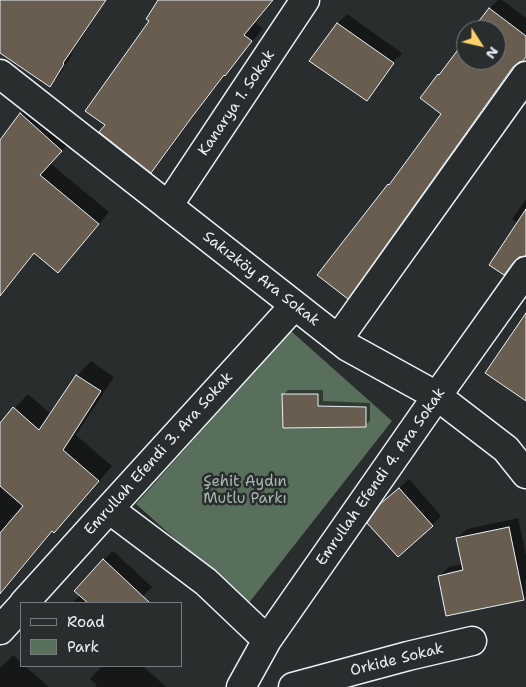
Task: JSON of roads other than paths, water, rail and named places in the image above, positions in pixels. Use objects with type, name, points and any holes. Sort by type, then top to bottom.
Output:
[{"type":"street","name":"Kanarya 1. Sokak","points":[[168,206],[305,0]]},
{"type":"street","name":"Sakızköy Ara Sokak","points":[[0,74],[348,347],[437,396],[506,449],[526,474]]},
{"type":"street","points":[[338,339],[526,76]]},
{"type":"street","name":"Emrullah Efendi 4. Ara Sokak","points":[[242,687],[267,640],[526,271]]},
{"type":"street","name":"Emrullah Efendi 3. Ara Sokak","points":[[25,602],[108,508],[294,306]]},
{"type":"street","points":[[108,508],[206,582],[267,640]]},
{"type":"street","points":[[0,630],[20,607]]},
{"type":"street","name":"Orkide Sokak","points":[[293,687],[472,641]]},
{"type":"park label","name":"Şehit Aydın Mutlu Parkı","points":[[245,490]]}]
